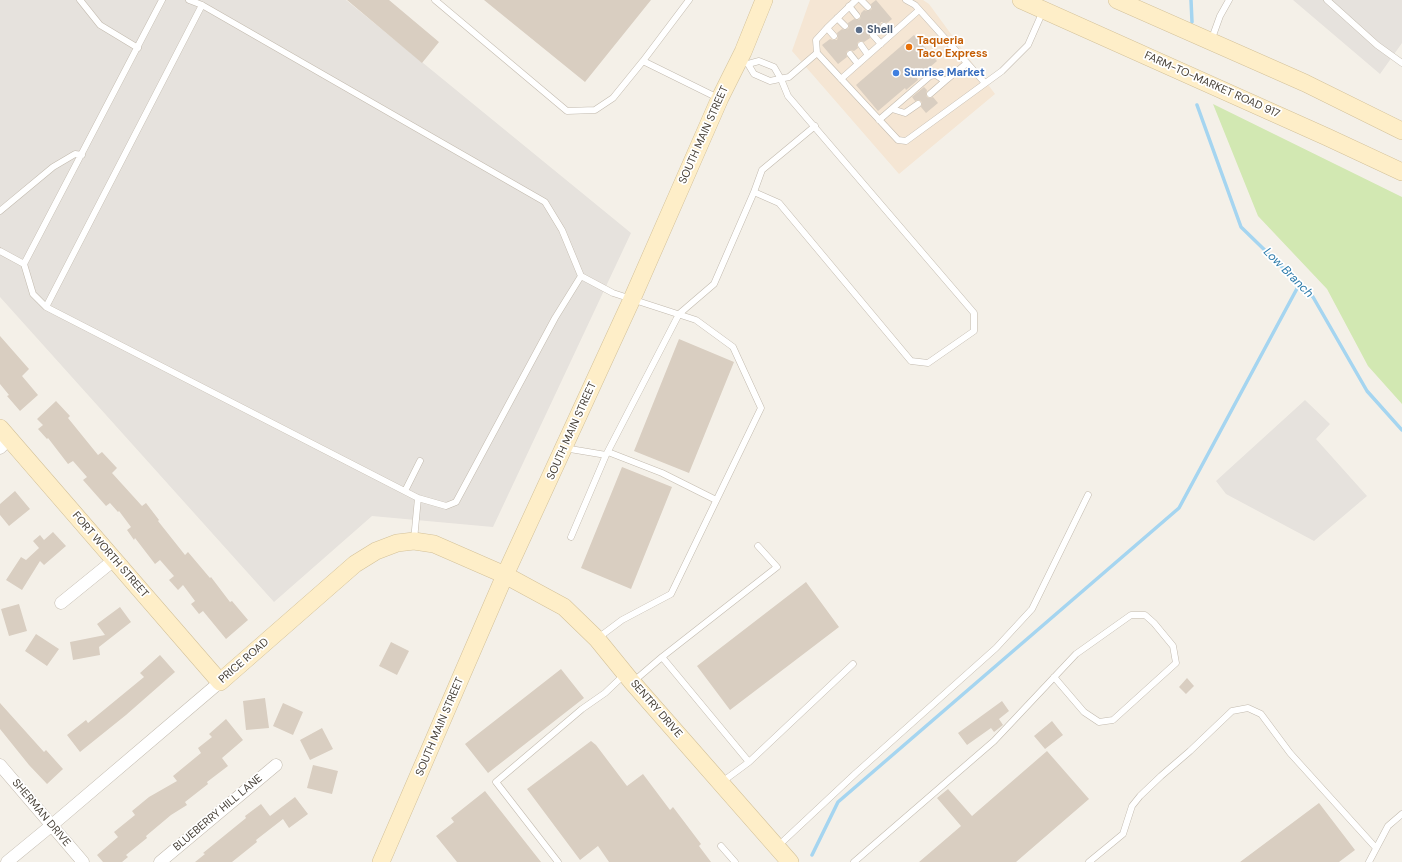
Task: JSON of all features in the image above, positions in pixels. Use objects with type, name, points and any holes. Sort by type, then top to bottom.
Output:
[{"type":"main road","name":"SOUTH MAIN STREET","points":[[381,862],[506,575],[632,299],[720,98],[743,62],[764,0]]},
{"type":"main road","name":"FARM-TO-MARKET ROAD 917","points":[[1021,0],[1312,130],[1402,172]]},
{"type":"main road","points":[[1117,0],[1305,83],[1402,131]]},
{"type":"main road","name":"FORT WORTH STREET","points":[[3,438],[114,560],[220,682]]},
{"type":"main road","name":"PRICE ROAD","points":[[220,682],[355,564],[376,551],[397,543],[414,541],[434,544],[506,575]]},
{"type":"main road","name":"SENTRY DRIVE","points":[[506,575],[564,607],[597,639],[629,678],[790,862]]},
{"type":"street","points":[[61,603],[114,560]]},
{"type":"street","name":"PRICE ROAD","points":[[7,862],[220,682]]},
{"type":"street","name":"BLUEBERRY HILL LANE","points":[[160,862],[276,764]]},
{"type":"street","name":"SHERMAN DRIVE","points":[[0,765],[83,862]]},
{"type":"lane","points":[[80,0],[100,25],[138,48]]},
{"type":"lane","points":[[162,0],[24,264],[33,294],[46,307],[418,498],[446,506],[456,502],[555,318],[581,276]]},
{"type":"lane","points":[[189,0],[202,5],[545,202],[562,230],[581,276],[613,293],[696,320],[733,347],[761,408],[670,594],[622,620],[597,639]]},
{"type":"lane","points":[[436,0],[567,111],[595,110],[613,98],[689,0]]},
{"type":"lane","points":[[856,0],[816,40],[817,54],[898,140],[906,141],[1002,71],[1028,45],[1043,10]]},
{"type":"lane","points":[[861,0],[868,7]]},
{"type":"lane","points":[[906,0],[915,5],[985,83]]},
{"type":"lane","points":[[1211,41],[1220,16],[1229,0]]},
{"type":"lane","points":[[1327,0],[1377,45],[1402,63]]},
{"type":"lane","points":[[46,307],[202,5]]},
{"type":"lane","points":[[849,6],[857,16]]},
{"type":"lane","points":[[841,79],[919,10]]},
{"type":"lane","points":[[837,18],[845,26]]},
{"type":"lane","points":[[884,26],[891,34]]},
{"type":"lane","points":[[827,28],[834,36]]},
{"type":"lane","points":[[873,35],[881,44]]},
{"type":"lane","points":[[861,45],[868,55]]},
{"type":"lane","points":[[743,62],[754,74],[770,81],[790,78],[817,54]]},
{"type":"lane","points":[[850,54],[858,64]]},
{"type":"lane","points":[[643,61],[720,98]]},
{"type":"lane","points":[[743,62],[759,61],[774,67],[788,96],[974,313],[974,331],[928,364],[911,361],[778,203],[754,192]]},
{"type":"lane","points":[[930,94],[945,80],[967,64]]},
{"type":"lane","points":[[879,120],[930,76],[936,75],[945,80]]},
{"type":"lane","points":[[892,109],[906,113],[918,104]]},
{"type":"lane","points":[[571,537],[607,454],[679,314],[714,284],[762,170],[815,126]]},
{"type":"lane","points":[[0,211],[53,167],[74,154],[82,155]]},
{"type":"lane","points":[[0,251],[24,264]]},
{"type":"lane","points":[[564,448],[607,454],[662,473],[716,500]]},
{"type":"lane","points":[[405,491],[420,462]]},
{"type":"lane","points":[[777,848],[856,773],[996,648],[1032,609],[1088,495]]},
{"type":"lane","points":[[414,541],[418,498]]},
{"type":"lane","points":[[558,862],[496,782],[582,709],[662,657],[777,567],[758,546]]},
{"type":"lane","points":[[854,862],[994,741],[1054,677],[1076,654],[1131,615],[1145,615],[1154,623],[1173,646],[1176,663],[1113,720],[1099,722],[1084,712],[1054,677]]},
{"type":"lane","points":[[662,657],[748,762]]},
{"type":"lane","points":[[720,783],[748,762],[853,664]]},
{"type":"lane","points":[[1089,862],[1123,834],[1132,806],[1150,786],[1232,711],[1248,708],[1261,714],[1290,752],[1376,848]]},
{"type":"lane","points":[[1369,862],[1388,826],[1402,814]]},
{"type":"lane","points":[[721,846],[735,862]]},
{"type":"shaded area","points":[[0,0],[346,0],[631,233],[493,527],[372,516],[274,602],[0,297]]},
{"type":"shaded area","points":[[810,0],[923,0],[929,4],[995,94],[899,174],[792,51]]},
{"type":"shaded area","points":[[1293,0],[1402,0],[1402,43],[1380,74]]},
{"type":"shaded area","points":[[1305,400],[1330,424],[1316,439],[1367,496],[1314,541],[1226,494],[1216,481]]},
{"type":"green space","points":[[1213,104],[1402,197],[1402,404],[1368,366],[1327,289],[1258,216]]},
{"type":"building","points":[[347,0],[389,0],[439,42],[422,63]]},
{"type":"building","points":[[484,0],[651,0],[585,82]]},
{"type":"building","name":"Shell","points":[[876,0],[892,19],[887,23],[881,22],[880,29],[876,32],[870,31],[870,38],[864,42],[858,42],[858,48],[854,51],[847,51],[847,57],[838,64],[822,45],[830,39],[837,40],[837,33],[842,29],[848,29],[848,23],[854,19],[860,19],[861,13],[864,10],[871,10],[871,4]]},
{"type":"building","name":"Sunrise Market","points":[[914,35],[937,61],[917,78],[918,80],[906,90],[905,88],[878,111],[856,85]]},
{"type":"building","points":[[924,87],[927,90],[927,97],[933,97],[938,103],[926,113],[921,107],[921,101],[915,101],[912,97]]},
{"type":"building","points":[[0,336],[29,369],[22,376],[38,395],[20,411],[7,396],[9,395],[0,384]]},
{"type":"building","points":[[679,339],[734,362],[689,473],[634,451]]},
{"type":"building","points":[[56,401],[70,416],[68,418],[98,455],[102,452],[117,468],[112,473],[142,506],[146,503],[159,520],[158,521],[185,555],[188,552],[210,578],[211,577],[230,602],[232,601],[248,620],[226,639],[203,611],[199,614],[191,604],[195,601],[183,585],[178,590],[169,580],[174,576],[160,560],[155,564],[135,538],[134,540],[127,530],[131,527],[119,511],[118,512],[110,503],[106,506],[83,480],[87,477],[73,461],[68,464],[48,438],[47,439],[38,429],[43,425],[37,419]]},
{"type":"building","points":[[622,467],[672,487],[631,589],[581,568]]},
{"type":"building","points":[[15,491],[30,509],[9,526],[0,515],[0,504]]},
{"type":"building","points":[[53,532],[66,546],[44,565],[40,561],[22,590],[6,580],[21,557],[26,560],[39,548],[33,541],[40,535],[44,540]]},
{"type":"building","points":[[806,582],[839,627],[730,710],[697,666]]},
{"type":"building","points":[[19,604],[27,631],[9,636],[1,609]]},
{"type":"building","points":[[120,607],[131,622],[99,647],[100,655],[73,660],[70,642],[105,635],[97,624]]},
{"type":"building","points":[[36,634],[59,649],[47,666],[25,651]]},
{"type":"building","points":[[391,642],[409,651],[397,675],[379,666]]},
{"type":"building","points":[[160,655],[175,672],[126,715],[80,752],[67,735],[86,720],[88,723],[144,677],[140,673]]},
{"type":"building","points":[[561,669],[584,698],[488,773],[465,744]]},
{"type":"building","points":[[1187,678],[1194,686],[1186,694],[1179,687]]},
{"type":"building","points":[[265,698],[269,728],[246,730],[243,701]]},
{"type":"building","points":[[1002,701],[1009,711],[999,719],[1003,725],[994,732],[991,728],[967,745],[958,733]]},
{"type":"building","points":[[0,703],[44,752],[46,750],[63,769],[47,784],[29,765],[0,729]]},
{"type":"building","points":[[283,703],[303,712],[293,735],[273,726]]},
{"type":"building","points":[[226,719],[243,740],[222,758],[228,766],[207,782],[208,784],[185,802],[187,805],[171,815],[146,836],[147,838],[126,855],[128,857],[122,862],[103,862],[97,855],[118,837],[114,832],[135,815],[132,811],[149,797],[177,781],[173,776],[201,753],[198,748],[212,737],[209,734]]},
{"type":"building","points":[[1052,721],[1063,735],[1045,749],[1034,736]]},
{"type":"building","points":[[322,728],[333,749],[310,760],[300,740]]},
{"type":"building","points":[[591,741],[596,745],[627,786],[643,774],[670,810],[673,807],[701,844],[699,846],[711,862],[609,862],[598,846],[580,860],[527,789]]},
{"type":"building","points":[[1047,751],[1089,799],[1016,862],[919,862],[961,826],[937,798],[948,789],[972,816]]},
{"type":"building","points":[[313,765],[338,771],[332,794],[307,788]]},
{"type":"building","points":[[485,791],[541,862],[457,862],[436,836],[454,822],[451,818]]},
{"type":"building","points":[[295,797],[308,814],[289,828],[283,819],[256,840],[257,842],[232,862],[195,862],[205,854],[203,853],[246,818],[245,816],[261,804],[270,816]]},
{"type":"building","points":[[1319,803],[1355,850],[1339,862],[1240,862]]},
{"type":"waterway","name":"Low Branch","points":[[1191,0],[1192,22]]},
{"type":"waterway","name":"Low Branch","points":[[1197,105],[1241,227],[1313,297],[1367,391],[1402,430]]},
{"type":"waterway","points":[[812,855],[838,802],[1179,508],[1300,283]]},
{"type":"place","name":"Shell","points":[[859,30]]},
{"type":"place","name":"Taqueria Taco Express","points":[[909,47]]},
{"type":"place","name":"Sunrise Market","points":[[896,73]]}]
